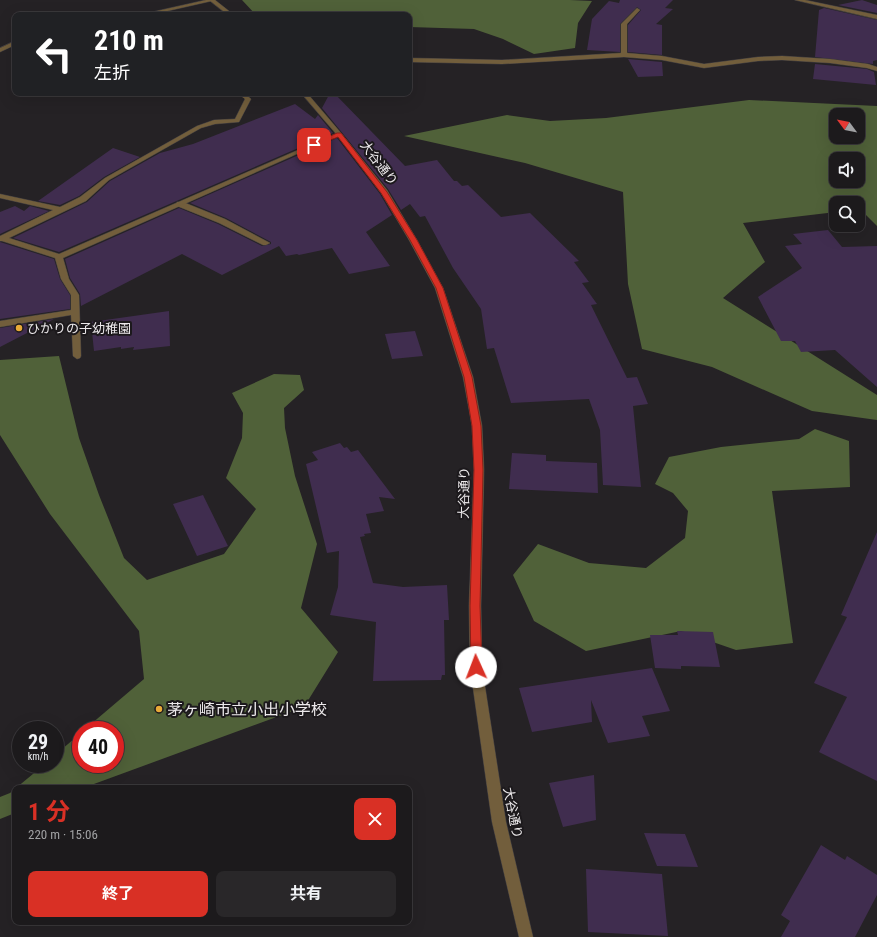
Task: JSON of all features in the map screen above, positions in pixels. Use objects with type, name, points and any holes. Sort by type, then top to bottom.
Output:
[{"type":"street","points":[[156,12],[212,0],[227,12]]},
{"type":"street","points":[[798,0],[877,17]]},
{"type":"street","points":[[624,55],[624,24],[637,10]]},
{"type":"street","points":[[0,50],[12,44]]},
{"type":"street","points":[[412,60],[502,62],[624,55],[662,58],[704,66],[758,59],[782,58],[830,61],[868,66],[877,69]]},
{"type":"street","points":[[1,238],[83,199],[107,179],[199,127],[214,122],[236,121],[248,99],[244,96]]},
{"type":"street","name":"大谷通り","points":[[307,96],[339,134],[384,192],[413,240],[440,288],[468,377],[477,426],[479,470],[475,606],[476,667],[499,822],[526,937]]},
{"type":"street","points":[[1,238],[59,257],[339,134]]},
{"type":"street","points":[[0,196],[61,210]]},
{"type":"street","points":[[180,204],[222,221],[266,243]]},
{"type":"street","points":[[59,257],[65,279],[75,295],[77,356]]},
{"type":"street","points":[[0,324],[76,312]]},
{"type":"green space","points":[[242,0],[592,1],[578,23],[575,48],[534,54],[503,39],[474,29],[412,27],[412,12],[253,12]]},
{"type":"green space","points":[[749,100],[877,106],[877,226],[865,214],[865,196],[829,196],[829,213],[743,223],[765,262],[723,298],[877,395],[877,420],[812,411],[712,367],[642,349],[628,284],[623,192],[525,163],[404,136],[507,115],[550,121],[606,118]]},
{"type":"green space","points":[[59,356],[79,438],[99,495],[124,558],[147,580],[224,554],[256,509],[226,478],[242,438],[243,413],[232,393],[274,374],[300,375],[304,390],[284,408],[285,428],[295,476],[317,544],[301,608],[338,652],[304,707],[124,773],[124,721],[95,721],[144,679],[139,631],[50,514],[0,435],[0,360]]},
{"type":"green space","points":[[815,429],[849,441],[850,487],[772,491],[793,643],[736,650],[681,631],[586,651],[534,621],[513,575],[538,544],[589,563],[646,568],[685,538],[688,511],[673,493],[655,484],[669,457],[721,447],[799,439]]},
{"type":"green space","points":[[72,741],[72,773],[124,773],[91,785],[20,785],[34,773],[64,773],[64,747]]},
{"type":"green space","points":[[12,791],[12,814],[0,819],[0,797]]},
{"type":"building","points":[[620,0],[673,0],[665,8],[673,9],[656,24],[662,25],[662,55],[628,52],[628,25],[641,10],[637,7],[620,24],[620,52],[587,50],[592,19],[609,1],[619,3]]},
{"type":"building","points":[[862,0],[877,5],[877,13],[838,5]]},
{"type":"building","points":[[824,8],[877,20],[877,60],[873,61],[873,64],[815,57],[819,10]]},
{"type":"building","points":[[628,59],[662,62],[663,76],[638,77]]},
{"type":"building","points":[[815,64],[867,69],[874,72],[876,85],[813,79]]},
{"type":"building","points":[[328,96],[337,96],[405,166],[437,160],[454,181],[457,181],[462,186],[468,185],[501,217],[530,213],[579,261],[574,262],[589,282],[582,283],[597,304],[591,305],[627,378],[637,377],[648,404],[633,406],[641,487],[603,485],[600,430],[589,399],[511,403],[494,348],[487,349],[481,309],[453,268],[425,216],[420,217],[410,204],[401,210],[388,189],[322,108]]},
{"type":"building","points":[[295,104],[315,119],[318,115],[333,133],[59,252],[13,238],[87,202],[110,181],[160,153],[193,144]]},
{"type":"building","points":[[337,138],[380,194],[392,215],[366,232],[390,266],[349,274],[332,248],[299,255],[286,256],[279,246],[222,275],[182,254],[81,306],[80,294],[70,278],[65,259],[179,208],[218,224],[262,246],[271,244],[271,242],[226,218],[190,203]]},
{"type":"building","points":[[113,148],[140,157],[104,177],[79,196],[60,205],[38,201]]},
{"type":"building","points":[[15,206],[24,211],[30,206],[49,211],[0,234],[0,212]]},
{"type":"building","points":[[828,230],[842,247],[877,246],[877,387],[835,350],[801,352],[795,341],[781,341],[758,297],[802,268],[785,246],[802,244],[793,234]]},
{"type":"building","points":[[0,242],[54,259],[60,279],[70,295],[70,309],[0,319]]},
{"type":"building","points":[[169,311],[170,346],[133,350],[134,347],[121,349],[121,347],[94,351],[91,322]]},
{"type":"building","points":[[54,319],[0,347],[0,328]]},
{"type":"building","points":[[415,331],[423,356],[392,359],[385,334]]},
{"type":"building","points":[[340,443],[344,448],[347,447],[351,452],[358,450],[395,499],[379,497],[384,511],[366,514],[371,533],[364,534],[365,536],[360,537],[373,583],[403,587],[447,585],[449,620],[444,620],[445,675],[442,675],[441,680],[373,681],[376,622],[330,615],[338,587],[339,551],[327,553],[306,464],[318,460],[312,452]]},
{"type":"building","points":[[512,453],[546,455],[546,461],[597,463],[598,493],[509,489]]},
{"type":"building","points":[[203,495],[228,546],[197,556],[173,504]]},
{"type":"building","points":[[877,532],[877,781],[819,752],[847,697],[814,683],[847,617],[841,615]]},
{"type":"building","points":[[677,631],[713,632],[720,667],[681,666],[681,669],[655,668],[650,635],[678,635]]},
{"type":"building","points":[[652,668],[670,711],[642,716],[650,736],[608,743],[591,700],[592,722],[532,732],[519,688]]},
{"type":"building","points":[[594,775],[596,820],[563,827],[549,783]]},
{"type":"building","points":[[644,833],[685,834],[698,867],[657,866]]},
{"type":"building","points":[[821,845],[845,860],[847,856],[877,875],[877,895],[855,937],[781,937],[790,921],[781,915]]},
{"type":"building","points":[[586,869],[662,874],[668,936],[588,932]]},
{"type":"place","name":"ひかりの子幼稚園","points":[[19,328]]},
{"type":"place","name":"茅ヶ崎市立小出小学校","points":[[159,709]]},
{"type":"route","points":[[314,145],[339,134],[384,192],[440,288],[464,363],[477,426],[479,470],[475,606],[476,667]]}]
